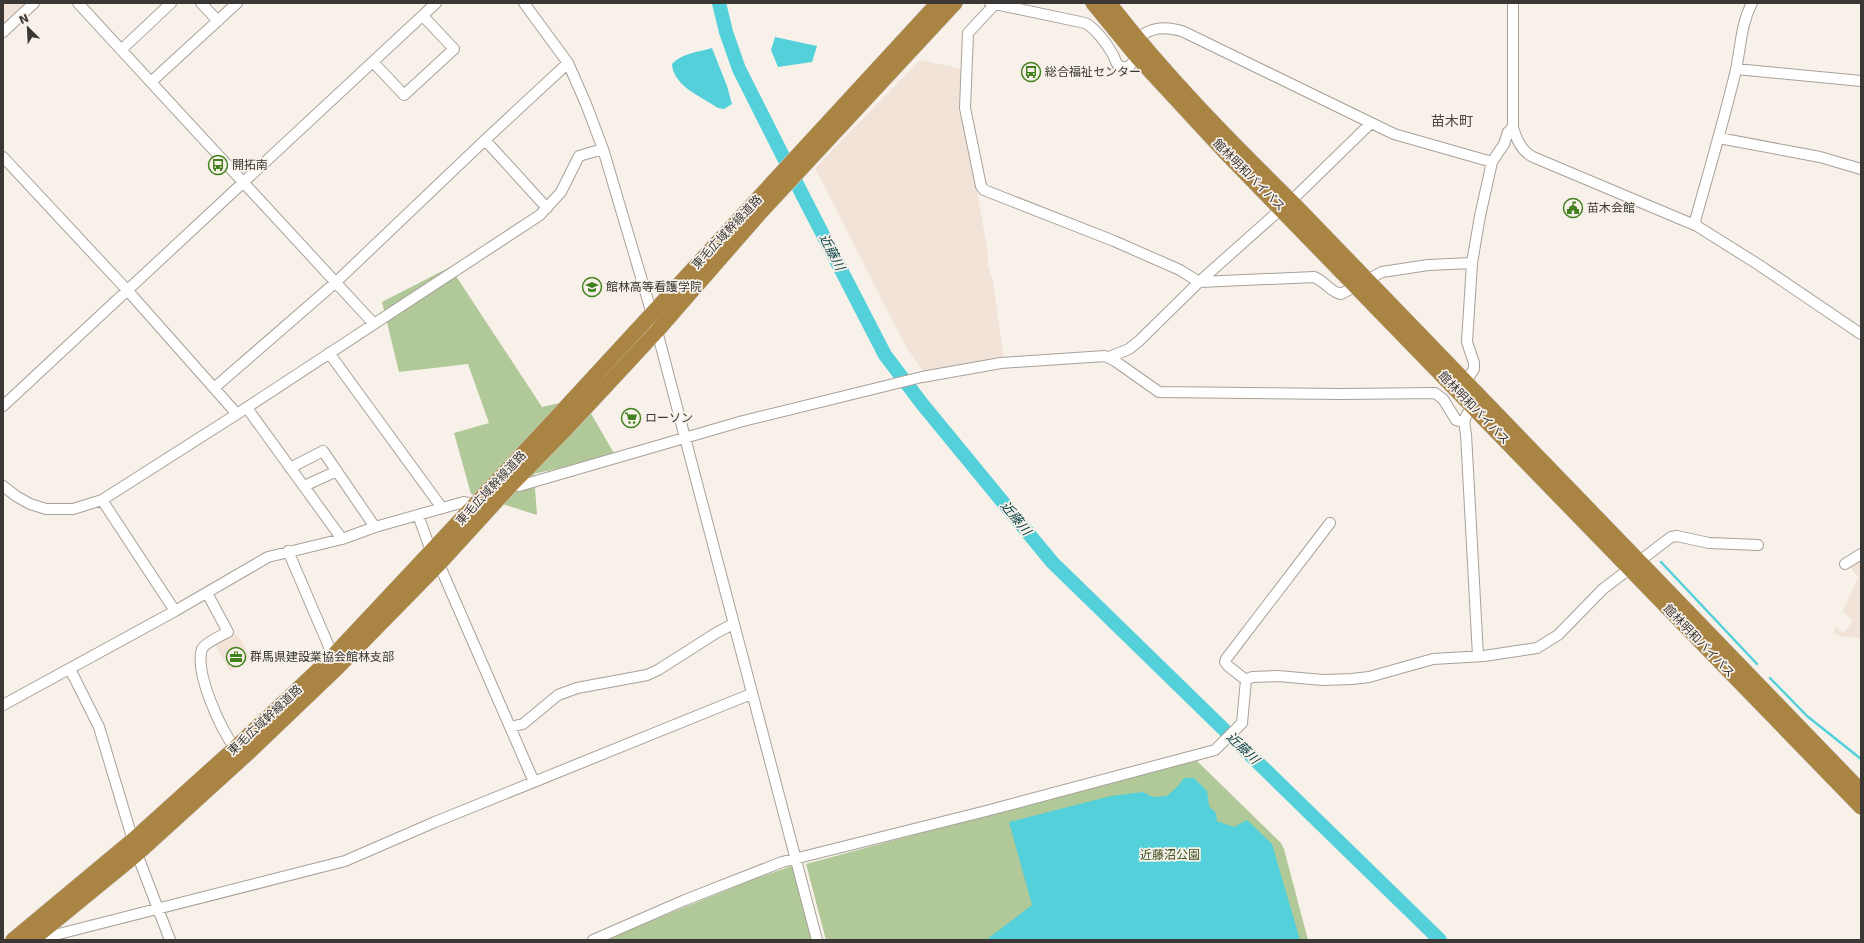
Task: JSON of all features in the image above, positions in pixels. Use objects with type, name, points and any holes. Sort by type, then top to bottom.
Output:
[{"type":"highway","name":"東毛広域幹線道路","points":[[32,940],[135,847],[275,727],[338,667],[439,564],[512,484],[657,331],[781,183],[938,3]]},
{"type":"highway","name":"東毛広域幹線道路","points":[[800,161],[955,3]]},
{"type":"highway","name":"館林明和バイパス","points":[[1093,3],[1138,58],[1224,152],[1286,205]]},
{"type":"highway","name":"館林明和バイパス","points":[[1109,3],[1137,39],[1234,145],[1286,205],[1361,284],[1473,407],[1861,791]]},
{"type":"highway","name":"東毛広域幹線道路","points":[[13,940],[135,847],[235,748],[333,656],[651,314],[781,183]]},
{"type":"highway","name":"館林明和バイパス","points":[[1361,284],[1465,383],[1861,807]]},
{"type":"street","points":[[3,32],[34,3]]},
{"type":"street","points":[[78,3],[374,324]]},
{"type":"street","points":[[121,50],[172,3]]},
{"type":"street","points":[[201,3],[218,21]]},
{"type":"street","points":[[151,82],[237,3]]},
{"type":"street","points":[[3,406],[436,3]]},
{"type":"street","points":[[524,3],[568,63],[586,104],[603,149],[657,331],[751,694],[817,940]]},
{"type":"street","points":[[1513,3],[1513,126],[1516,137],[1524,151]]},
{"type":"street","points":[[1697,226],[1695,221],[1719,138],[1736,70],[1744,21],[1752,3]]},
{"type":"street","points":[[1138,58],[1129,66],[1122,68],[1117,64],[1111,52],[1094,31],[1085,23],[993,4],[968,33],[965,108],[982,188],[1114,241],[1180,270],[1199,282],[1308,277],[1318,278],[1337,293],[1346,293],[1382,272],[1428,265],[1472,263]]},
{"type":"street","points":[[373,62],[404,95],[454,49],[423,16]]},
{"type":"street","points":[[1137,39],[1146,32],[1156,28],[1182,31],[1371,123],[1406,138],[1492,162]]},
{"type":"street","points":[[214,388],[335,283],[568,63]]},
{"type":"street","points":[[1736,70],[1861,81]]},
{"type":"street","points":[[1109,357],[1129,349],[1199,282],[1286,205],[1371,123]]},
{"type":"street","points":[[1465,383],[1472,373],[1474,363],[1467,342],[1472,263],[1492,162],[1504,144],[1508,132],[1513,126]]},
{"type":"street","points":[[1719,138],[1820,157],[1861,168]]},
{"type":"street","points":[[485,140],[547,208]]},
{"type":"street","points":[[1504,144],[1524,151],[1534,157],[1697,226],[1740,252],[1861,334]]},
{"type":"street","points":[[3,486],[25,501],[46,509],[73,508],[102,500],[247,408],[540,215],[560,192],[579,156],[603,149]]},
{"type":"street","points":[[3,157],[128,291],[237,414]]},
{"type":"street","points":[[329,354],[442,508]]},
{"type":"street","points":[[512,484],[519,486],[757,417],[919,378],[1001,363],[1105,356],[1109,357],[1159,392],[1342,394],[1435,393],[1443,399],[1456,420],[1463,422]]},
{"type":"street","points":[[1473,407],[1463,422],[1466,434],[1478,656]]},
{"type":"street","points":[[247,408],[342,539]]},
{"type":"street","points":[[290,468],[323,451],[375,527]]},
{"type":"street","points":[[304,486],[337,471]]},
{"type":"street","points":[[102,500],[176,611]]},
{"type":"street","points":[[3,705],[176,611],[268,557],[342,539],[375,527],[464,502],[475,505]]},
{"type":"street","points":[[418,515],[431,551]]},
{"type":"street","points":[[1246,680],[1228,666],[1225,662],[1226,659],[1330,523]]},
{"type":"street","points":[[1246,680],[1252,677],[1278,676],[1323,680],[1352,679],[1369,677],[1420,661],[1478,656],[1537,648],[1558,635],[1590,601],[1671,537],[1677,536],[1708,543],[1758,545]]},
{"type":"street","points":[[288,551],[333,656]]},
{"type":"street","points":[[1845,564],[1861,554]]},
{"type":"street","points":[[439,564],[534,782]]},
{"type":"street","points":[[207,593],[228,632],[205,645],[202,649],[202,664],[207,690],[218,722],[225,736],[235,748]]},
{"type":"street","points":[[510,727],[523,724],[558,695],[577,688],[647,675],[658,670],[716,633],[733,624]]},
{"type":"street","points":[[70,669],[99,727],[135,847],[170,940]]},
{"type":"street","points":[[593,940],[685,900],[782,862],[986,812],[1199,755],[1218,748],[1242,723],[1246,680]]},
{"type":"street","points":[[46,940],[47,937],[345,861],[751,694]]},
{"type":"shaded area","points":[[3,3],[25,3],[3,24]]},
{"type":"shaded area","points":[[920,60],[962,69],[959,110],[965,121],[988,255],[988,266],[993,282],[1004,359],[923,371],[905,345],[815,168]]},
{"type":"shaded area","points":[[1861,556],[1861,639],[1839,636],[1834,632],[1836,626],[1843,633],[1853,621],[1843,611],[1858,577],[1849,566]]},
{"type":"shaded area","points":[[235,634],[241,639],[251,658],[230,671],[215,645]]},
{"type":"green space","points":[[450,267],[542,407],[582,398],[615,455],[534,474],[537,515],[471,494],[454,433],[489,423],[468,364],[399,372],[382,302]]},
{"type":"green space","name":"近藤沼公園","points":[[1195,759],[1281,843],[1284,849],[1308,940],[826,940],[806,864]]},
{"type":"green space","points":[[792,866],[813,940],[604,940],[754,879]]},
{"type":"water","points":[[775,37],[817,46],[812,62],[778,67],[771,50]]},
{"type":"water","points":[[712,48],[727,86],[732,104],[724,109],[718,108],[683,85],[677,79],[672,64],[680,57],[685,55]]},
{"type":"water","points":[[1184,778],[1194,778],[1207,791],[1209,806],[1216,813],[1217,821],[1234,827],[1247,820],[1272,844],[1300,940],[986,940],[1032,905],[1009,822],[1111,796],[1143,792],[1153,797],[1167,796]]},
{"type":"waterway","name":"近藤川","points":[[719,3],[726,32],[739,69],[804,198],[885,355],[923,405],[1052,562],[1440,940]]},
{"type":"waterway","points":[[1661,562],[1757,664]]},
{"type":"waterway","points":[[1770,678],[1807,716],[1861,759]]},
{"type":"place","name":"総合福祉センター","points":[[1031,72]]},
{"type":"place","name":"開拓南","points":[[218,165]]},
{"type":"place","name":"苗木会館","points":[[1573,208]]},
{"type":"place","name":"館林高等看護学院","points":[[592,287]]},
{"type":"place","name":"ローソン","points":[[631,418]]},
{"type":"place","name":"群馬県建設業協会館林支部","points":[[236,657]]},
{"type":"district","name":"苗木町","points":[[1452,121]]}]
